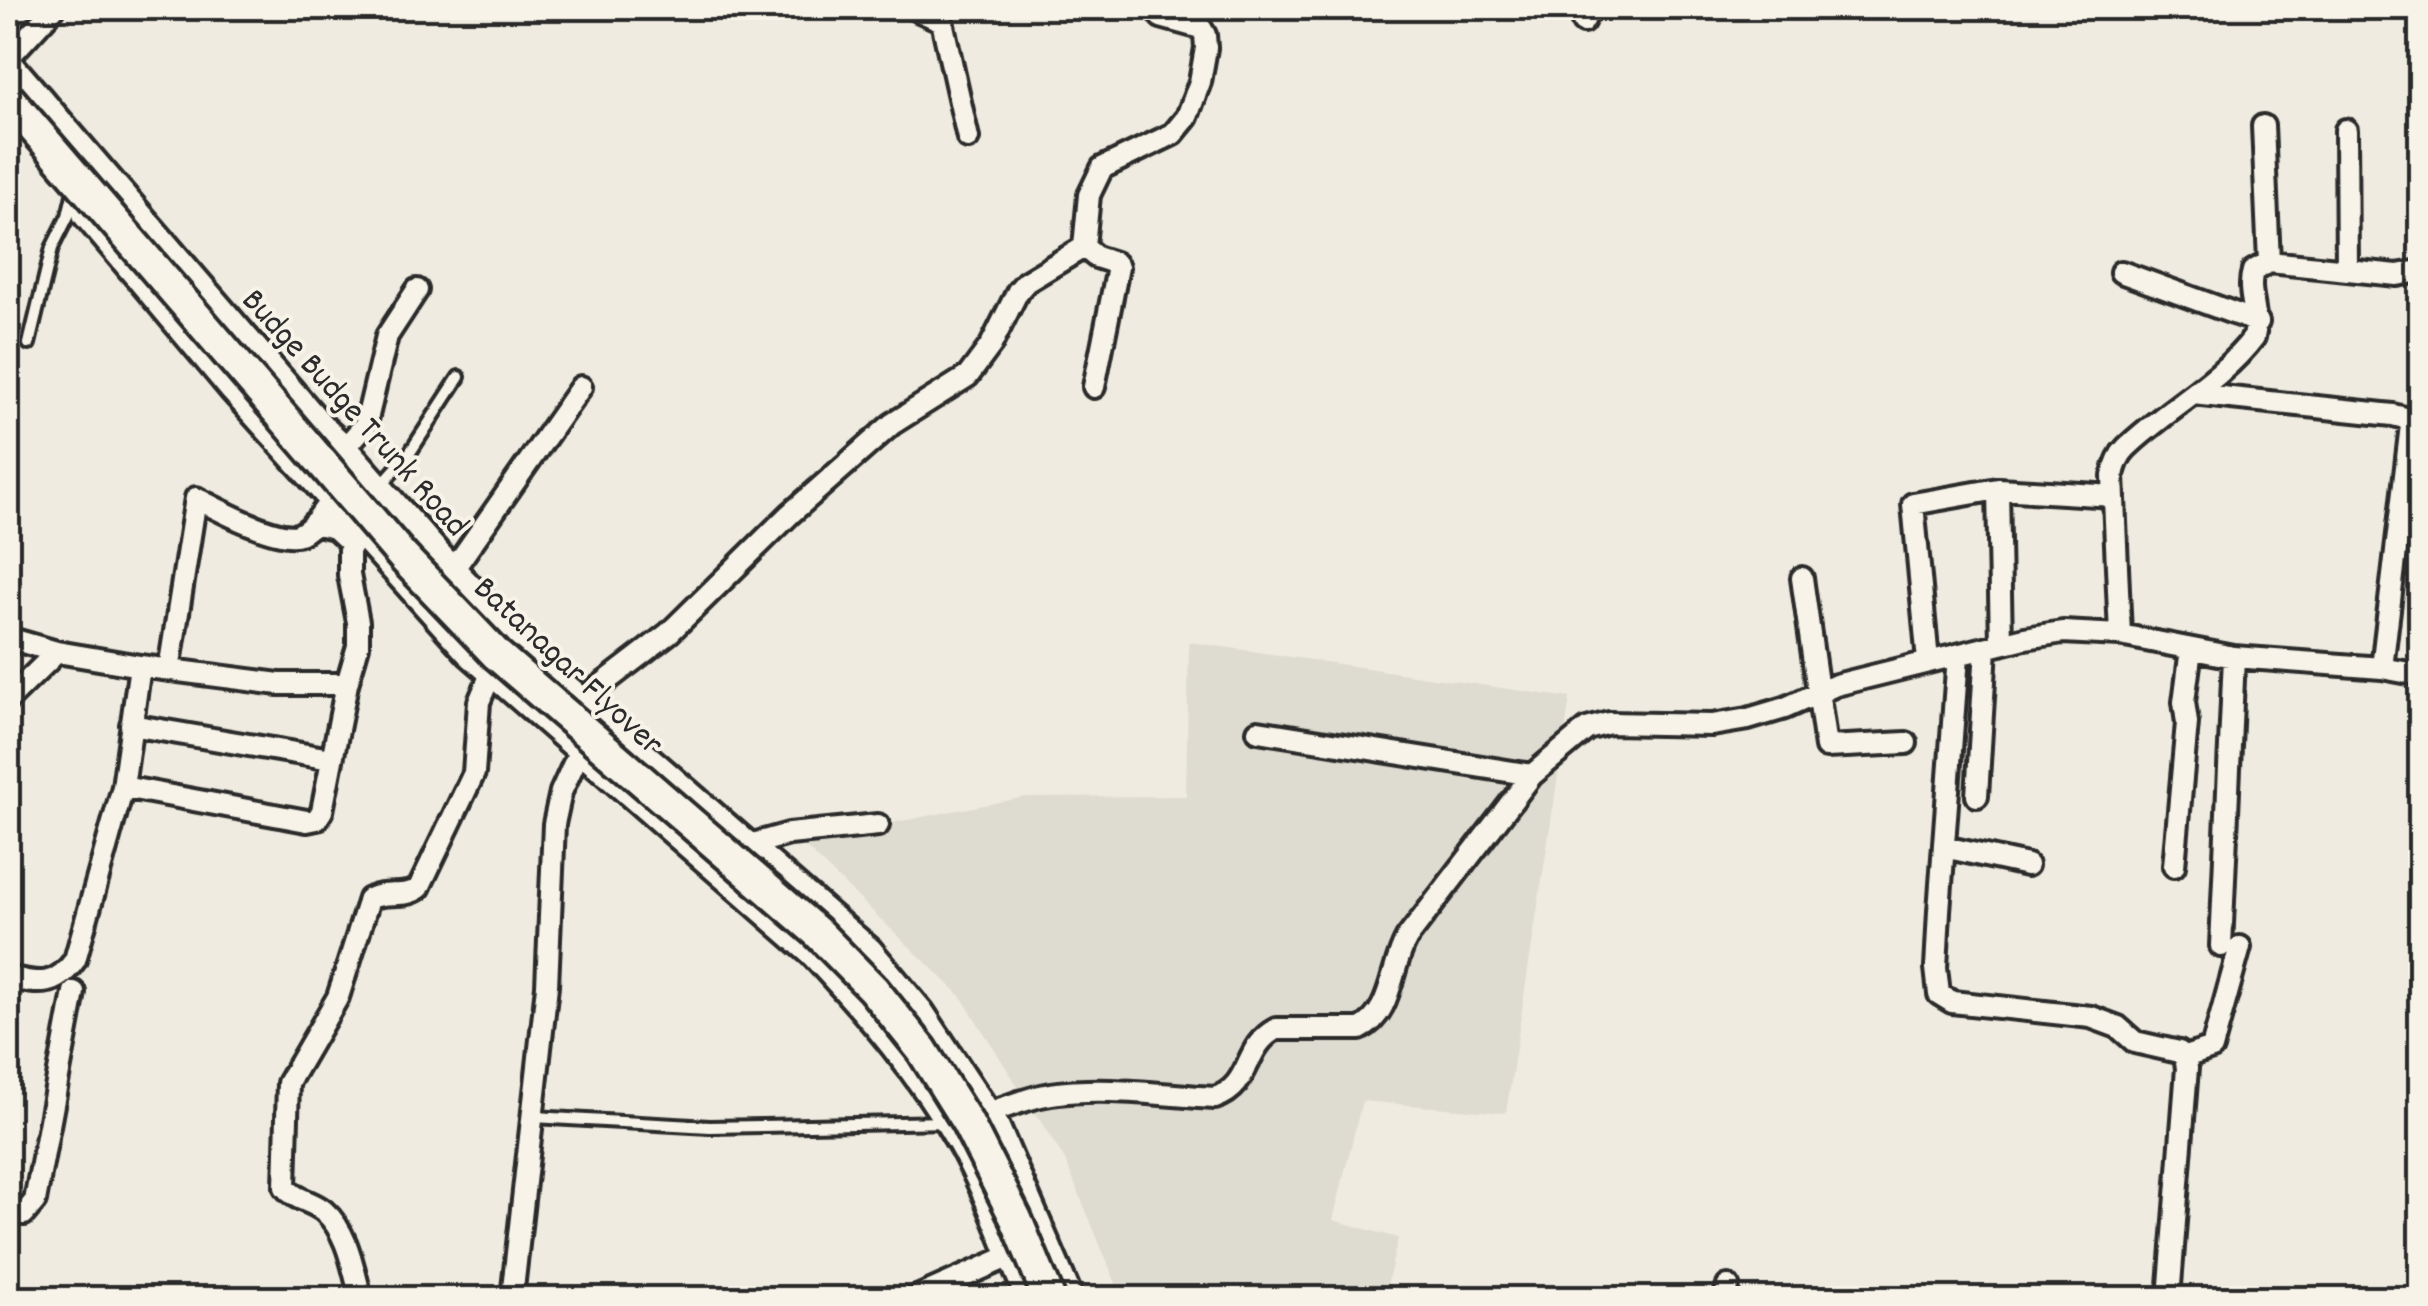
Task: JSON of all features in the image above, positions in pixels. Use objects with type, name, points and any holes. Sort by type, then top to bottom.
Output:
[{"type":"street","points":[[8,58],[54,8]]},
{"type":"street","points":[[913,8],[942,21],[968,138]]},
{"type":"street","points":[[1094,386],[1118,268],[1115,262],[1084,247],[1094,178],[1115,160],[1180,128],[1200,82],[1206,48],[1200,28],[1160,17],[1154,8]]},
{"type":"street","name":"Budge Budge Trunk Road","points":[[8,66],[321,430],[451,572],[579,702],[867,952],[919,1014],[985,1114],[1015,1172],[1067,1298]]},
{"type":"street","name":"Batanagar Flyover","points":[[8,98],[404,558],[497,654],[818,933],[873,989],[922,1050],[967,1122],[1016,1219],[1049,1298]]},
{"type":"street","name":"Budge Budge Trunk Road","points":[[8,120],[332,498],[358,540],[492,671],[815,952],[899,1046],[950,1122],[988,1194],[1032,1298]]},
{"type":"street","points":[[2263,126],[2269,262]]},
{"type":"street","points":[[2346,130],[2348,268]]},
{"type":"street","points":[[579,702],[680,623],[790,514],[892,424],[968,376],[1026,282],[1084,247]]},
{"type":"street","points":[[2120,635],[2116,463],[2124,449],[2248,344],[2258,322],[2250,282],[2253,271],[2269,262],[2397,275],[2420,270]]},
{"type":"street","points":[[2121,272],[2258,322]]},
{"type":"street","points":[[343,450],[366,424],[386,336],[417,290]]},
{"type":"street","points":[[451,572],[581,387]]},
{"type":"street","points":[[2193,394],[2393,415],[2412,425],[2382,668]]},
{"type":"street","points":[[1928,661],[1913,504],[1998,489],[2114,496]]},
{"type":"street","points":[[1978,796],[1993,646],[1998,489]]},
{"type":"street","points":[[169,670],[196,498],[235,518],[298,536],[314,524],[332,498]]},
{"type":"street","points":[[123,787],[307,821],[317,819],[322,811],[330,758],[358,646],[348,561],[358,540],[335,528],[314,524]]},
{"type":"street","points":[[1802,578],[1826,747],[1906,743]]},
{"type":"street","points":[[950,1122],[1020,1100],[1054,1094],[1110,1092],[1215,1098],[1230,1093],[1241,1080],[1254,1048],[1276,1029],[1360,1028],[1373,1023],[1383,1008],[1397,956],[1407,938],[1532,775],[1587,729],[1609,723],[1712,725],[1748,719],[1836,685],[2063,632],[2120,635],[2234,658],[2382,668],[2420,675]]},
{"type":"street","points":[[8,638],[57,652],[169,670],[279,684],[347,684]]},
{"type":"street","points":[[2174,866],[2190,649]]},
{"type":"street","points":[[10,693],[57,652]]},
{"type":"street","points":[[1958,656],[1936,984],[1944,1000],[2091,1017],[2118,1027],[2135,1042],[2179,1052],[2185,1058],[2170,1298]]},
{"type":"street","points":[[2185,1058],[2212,1048],[2230,946],[2234,658]]},
{"type":"street","points":[[8,977],[33,983],[50,981],[63,977],[75,960],[123,787],[140,666]]},
{"type":"street","points":[[361,1298],[341,1232],[325,1212],[312,1203],[293,1198],[285,1187],[288,1083],[338,997],[369,899],[384,893],[412,893],[418,888],[474,773],[479,702],[492,671]]},
{"type":"street","points":[[130,725],[330,758]]},
{"type":"street","points":[[1258,731],[1532,775]]},
{"type":"street","points":[[512,1298],[547,986],[554,824],[562,792],[581,748]]},
{"type":"street","points":[[746,846],[789,834],[878,824]]},
{"type":"street","points":[[1944,847],[2027,865]]},
{"type":"street","points":[[8,1213],[24,1214],[34,1201],[74,992]]},
{"type":"street","points":[[915,1298],[1012,1255]]},
{"type":"lane","points":[[28,344],[52,248],[68,216],[73,195]]},
{"type":"lane","points":[[358,540],[459,377]]},
{"type":"lane","points":[[534,1117],[726,1128],[950,1122]]},
{"type":"shaded area","points":[[1189,642],[1570,698],[1506,1113],[1362,1101],[1333,1220],[1398,1238],[1384,1298],[1122,1298],[1065,1160],[960,995],[799,841],[1025,797],[1186,796]]}]
